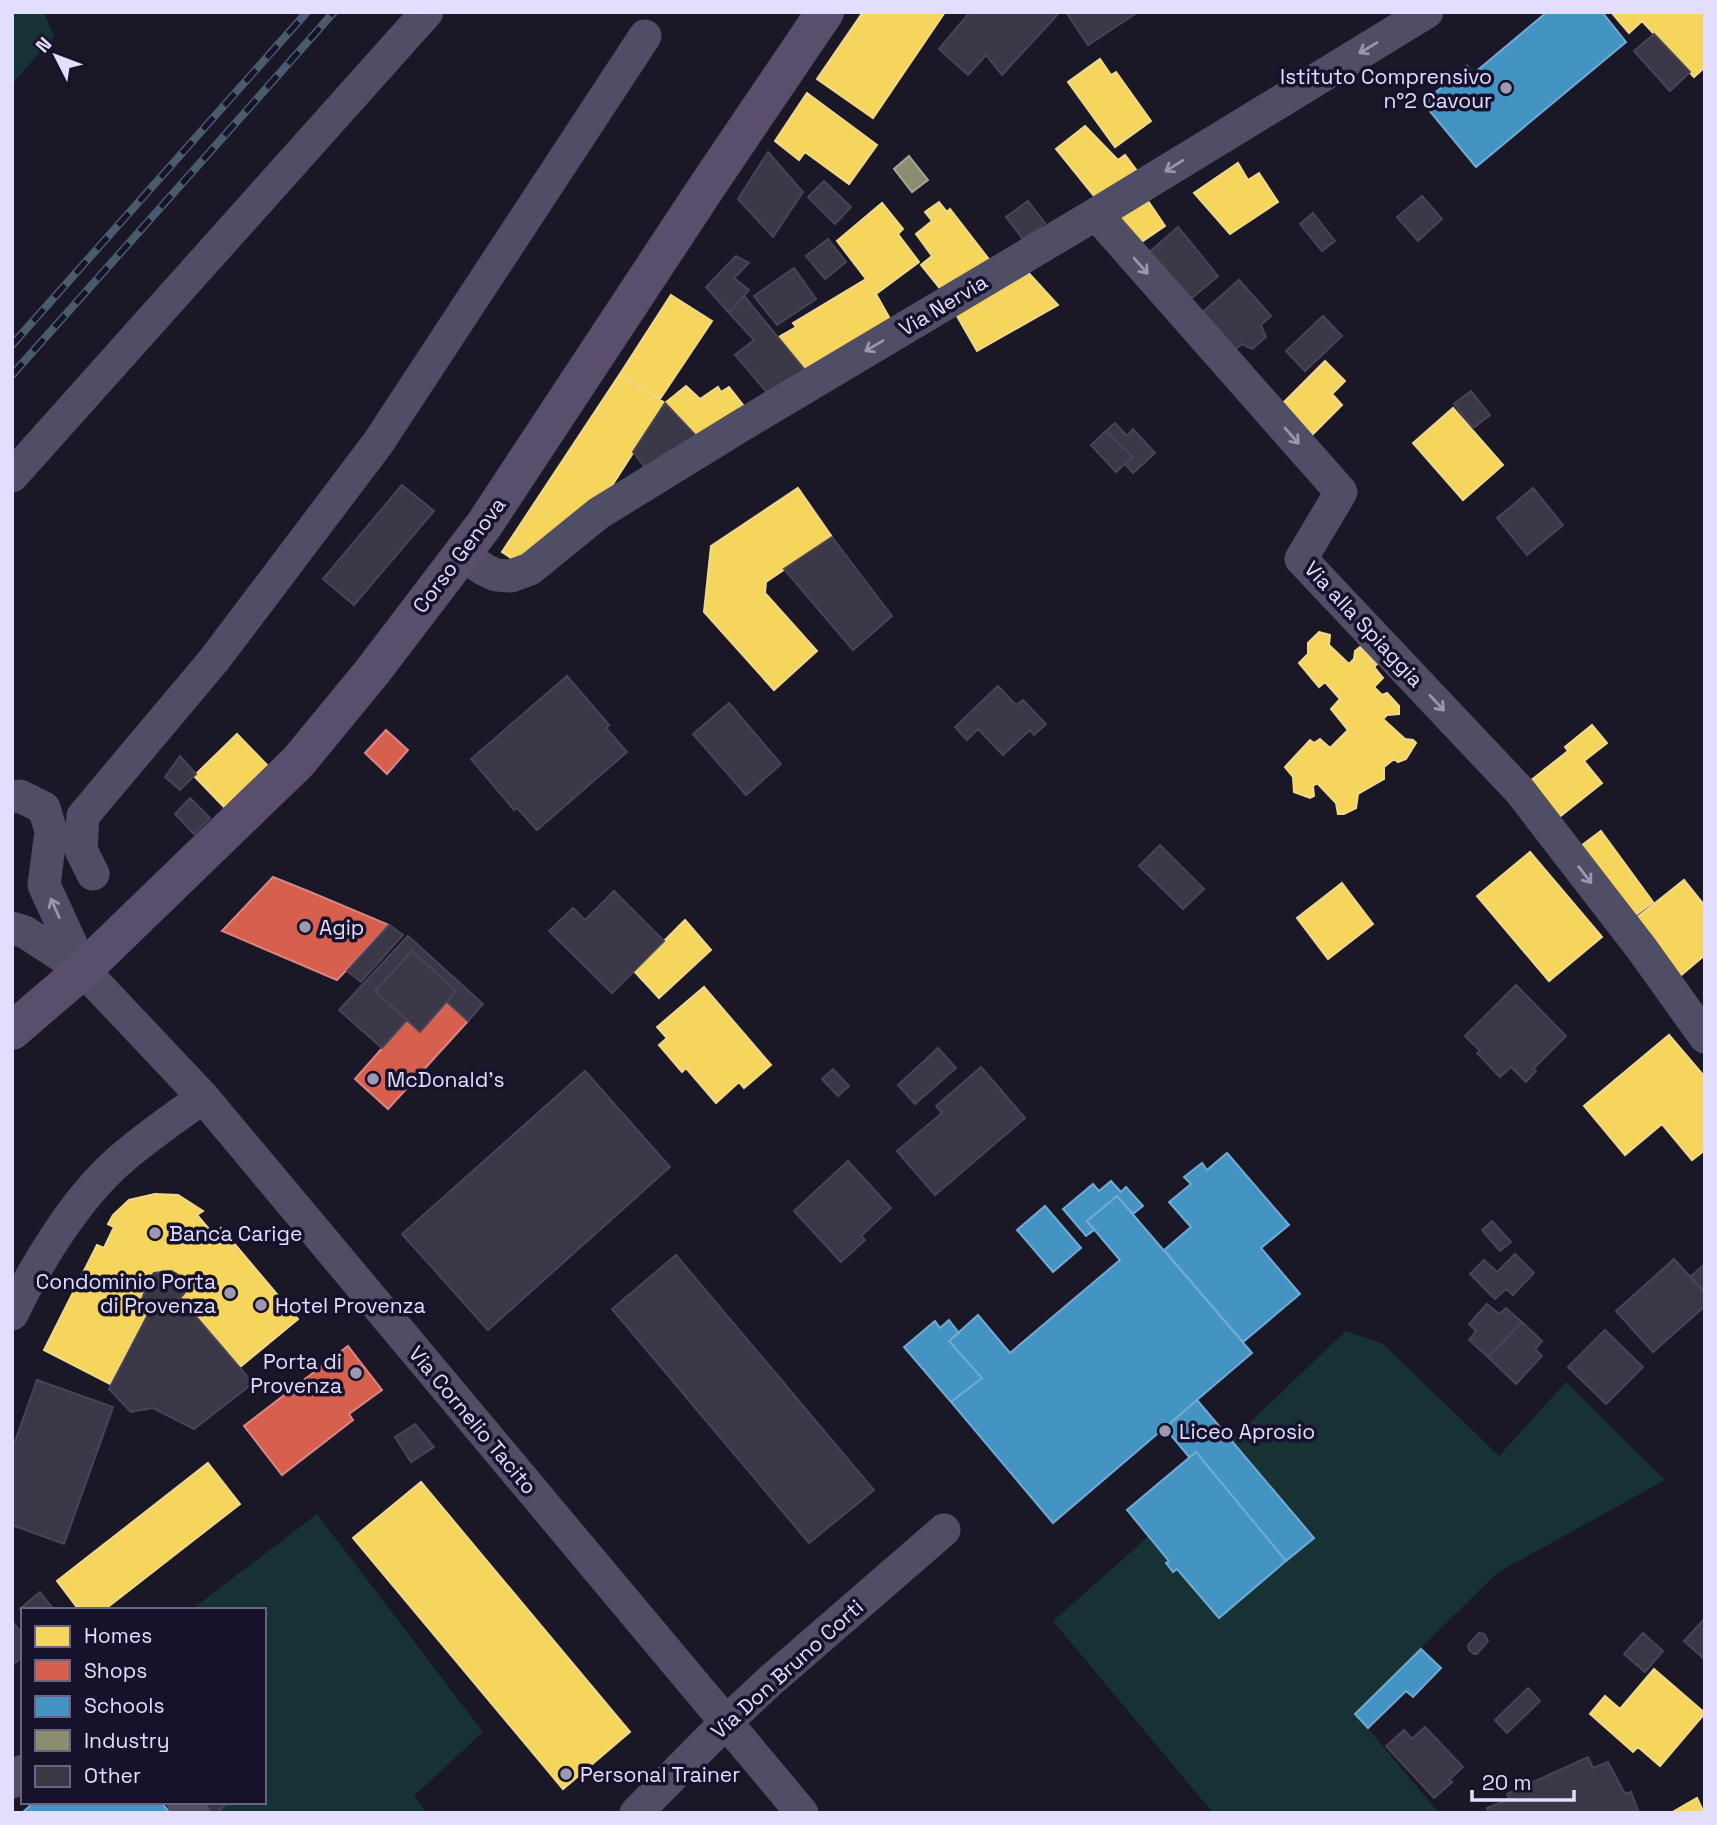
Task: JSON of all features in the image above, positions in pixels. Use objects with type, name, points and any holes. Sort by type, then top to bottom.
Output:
[{"type":"main road","name":"Corso Genova","points":[[12,1031],[83,970],[298,762],[372,672],[435,586],[463,555],[825,12]]},
{"type":"street","points":[[12,476],[427,12]]},
{"type":"street","name":"Via Nervia","points":[[463,555],[496,575],[511,576],[530,569],[599,513],[1427,12]]},
{"type":"street","points":[[93,874],[81,850],[83,816],[214,660],[378,443],[645,36]]},
{"type":"street","name":"Via alla Spiaggia","points":[[1096,214],[1340,492],[1301,559],[1520,791],[1643,950],[1705,1037]]},
{"type":"street","points":[[12,797],[20,796],[44,808],[51,831],[44,885],[83,970]]},
{"type":"street","points":[[12,928],[25,932],[83,970]]},
{"type":"street","name":"Via Cornelio Tacito","points":[[83,970],[203,1097],[802,1813]]},
{"type":"street","points":[[12,1314],[70,1215],[119,1161],[203,1097]]},
{"type":"street","name":"Via Don Bruno Corti","points":[[636,1813],[725,1723],[944,1530]]},
{"type":"green space","points":[[12,12],[44,12],[54,36],[12,84]]},
{"type":"green space","points":[[1346,1331],[1383,1344],[1499,1456],[1566,1382],[1665,1480],[1497,1573],[1355,1713],[1439,1813],[1213,1813],[1053,1621],[1149,1536],[1169,1561],[1166,1564],[1173,1572],[1177,1569],[1219,1618],[1314,1538],[1231,1440]]},
{"type":"green space","points":[[317,1514],[483,1732],[414,1796],[427,1813],[217,1813],[224,1804],[266,1804],[266,1608],[194,1608]]},
{"type":"building: Homes","points":[[863,12],[945,12],[873,118],[817,79]]},
{"type":"building: Homes","points":[[1611,12],[1705,12],[1705,67],[1694,77],[1642,21],[1629,33]]},
{"type":"building: Homes","points":[[1100,59],[1111,75],[1116,72],[1151,121],[1115,147],[1068,82]]},
{"type":"building: Homes","points":[[807,93],[877,145],[849,184],[805,152],[799,160],[775,141]]},
{"type":"building: Homes","points":[[1085,126],[1118,160],[1125,155],[1140,175],[1098,201],[1056,149]]},
{"type":"building: Homes","points":[[1238,163],[1248,180],[1259,173],[1278,202],[1230,234],[1194,193]]},
{"type":"building: Homes","points":[[1142,192],[1165,226],[1134,247],[1111,213]]},
{"type":"building: Homes","points":[[939,202],[947,212],[950,209],[991,262],[942,291],[921,265],[932,256],[916,234],[932,221],[925,212]]},
{"type":"building: Homes","points":[[882,203],[903,229],[898,234],[919,262],[876,294],[890,319],[805,370],[777,338],[796,327],[793,323],[866,279],[837,241]]},
{"type":"building: Homes","points":[[1024,268],[1058,305],[977,351],[953,309]]},
{"type":"building: Homes","points":[[671,295],[712,321],[660,399],[620,374]]},
{"type":"building: Homes","points":[[1325,361],[1345,381],[1332,394],[1342,405],[1312,435],[1282,404]]},
{"type":"building: Homes","points":[[620,374],[665,403],[604,498],[520,564],[502,552]]},
{"type":"building: Homes","points":[[686,386],[700,399],[718,387],[721,392],[729,387],[747,410],[700,440],[665,403]]},
{"type":"building: Homes","points":[[1453,408],[1503,465],[1463,500],[1413,443]]},
{"type":"building: Homes","points":[[798,488],[832,537],[766,582],[765,593],[817,651],[774,690],[704,612],[711,546]]},
{"type":"building: Homes","points":[[1319,632],[1330,635],[1329,645],[1349,664],[1360,647],[1377,664],[1374,667],[1383,678],[1374,687],[1382,695],[1387,693],[1399,706],[1399,714],[1387,715],[1383,719],[1405,739],[1416,743],[1406,759],[1398,762],[1394,759],[1384,767],[1384,779],[1358,794],[1356,808],[1344,814],[1338,814],[1336,803],[1317,783],[1313,786],[1314,796],[1310,798],[1294,792],[1293,777],[1285,767],[1310,740],[1314,743],[1320,739],[1330,748],[1348,730],[1331,709],[1340,699],[1325,682],[1319,687],[1299,663],[1308,654],[1308,643]]},
{"type":"building: Homes","points":[[1592,725],[1607,743],[1584,761],[1602,783],[1558,818],[1529,782],[1568,751],[1565,747]]},
{"type":"building: Homes","points":[[237,734],[269,767],[225,808],[194,776]]},
{"type":"building: Homes","points":[[1601,831],[1653,902],[1629,920],[1577,849]]},
{"type":"building: Homes","points":[[1530,852],[1602,937],[1549,981],[1477,896]]},
{"type":"building: Homes","points":[[1684,880],[1705,906],[1705,955],[1680,976],[1634,920]]},
{"type":"building: Homes","points":[[1342,883],[1373,924],[1328,959],[1297,918]]},
{"type":"building: Homes","points":[[685,920],[711,950],[659,998],[634,971]]},
{"type":"building: Homes","points":[[704,987],[771,1065],[744,1088],[739,1082],[716,1103],[686,1068],[682,1072],[659,1045],[667,1038],[657,1027]]},
{"type":"building: Homes","points":[[1669,1035],[1705,1077],[1705,1150],[1692,1160],[1662,1124],[1625,1155],[1584,1106]]},
{"type":"building: Homes","name":"Condominio Porta di Provenza","points":[[155,1194],[178,1195],[203,1211],[197,1215],[214,1235],[221,1228],[298,1319],[240,1367],[180,1298],[189,1288],[177,1274],[171,1271],[154,1273],[142,1299],[153,1305],[110,1384],[44,1350],[97,1245],[104,1248],[114,1227],[108,1224],[113,1215],[129,1200]]},
{"type":"building: Homes","points":[[208,1463],[240,1504],[107,1608],[77,1608],[57,1581]]},
{"type":"building: Homes","points":[[421,1482],[630,1732],[563,1789],[353,1538]]},
{"type":"building: Homes","points":[[1654,1669],[1705,1713],[1660,1766],[1638,1747],[1633,1752],[1590,1714],[1605,1696],[1620,1709]]},
{"type":"building: Homes","points":[[1697,1798],[1704,1813],[1671,1813]]},
{"type":"building: Shops","points":[[386,730],[408,750],[387,774],[365,753]]},
{"type":"building: Shops","points":[[273,877],[389,925],[337,980],[222,931]]},
{"type":"building: Shops","points":[[447,1002],[468,1021],[388,1109],[355,1079],[407,1020],[420,1032]]},
{"type":"building: Shops","points":[[348,1346],[382,1390],[349,1414],[353,1420],[282,1475],[244,1426]]},
{"type":"building: Schools","name":"Istituto Comprensivo n°2 Cavour","points":[[1547,12],[1602,12],[1626,42],[1476,167],[1423,103],[1467,66],[1473,74]]},
{"type":"building: Schools","points":[[1227,1153],[1289,1225],[1261,1248],[1300,1294],[1243,1342],[1164,1250],[1191,1227],[1169,1202],[1191,1184],[1184,1177],[1202,1163],[1207,1170]]},
{"type":"building: Schools","points":[[1111,1181],[1121,1192],[1126,1187],[1143,1206],[1133,1214],[1117,1196],[1087,1221],[1094,1230],[1086,1236],[1063,1209],[1093,1184],[1099,1191]]},
{"type":"building: Schools","points":[[1117,1196],[1252,1353],[1053,1523],[951,1402],[982,1378],[949,1341],[978,1315],[1010,1353],[1120,1260],[1087,1221]]},
{"type":"building: Schools","points":[[1045,1206],[1081,1248],[1053,1272],[1017,1230]]},
{"type":"building: Schools","points":[[949,1320],[959,1333],[949,1341],[982,1378],[951,1402],[904,1347],[935,1321],[940,1328]]},
{"type":"building: Schools","points":[[1197,1400],[1314,1538],[1286,1561],[1196,1452],[1189,1457],[1165,1428]]},
{"type":"building: Schools","points":[[1196,1452],[1286,1561],[1219,1618],[1177,1569],[1173,1572],[1166,1563],[1169,1561],[1127,1510]]},
{"type":"building: Schools","points":[[1421,1649],[1441,1668],[1413,1697],[1406,1691],[1368,1728],[1355,1714]]},
{"type":"building: Schools","points":[[32,1804],[163,1804],[170,1813],[22,1813]]},
{"type":"building: Industry","points":[[909,156],[928,180],[912,192],[894,169]]},
{"type":"building: Other","points":[[970,12],[1059,13],[1002,75],[986,55],[968,75],[939,49]]},
{"type":"building: Other","points":[[1066,12],[1138,12],[1088,45]]},
{"type":"building: Other","points":[[1654,34],[1690,72],[1670,91],[1634,51]]},
{"type":"building: Other","points":[[768,152],[803,192],[773,237],[738,199]]},
{"type":"building: Other","points":[[824,181],[851,207],[835,224],[808,197]]},
{"type":"building: Other","points":[[1422,196],[1442,219],[1418,241],[1397,217]]},
{"type":"building: Other","points":[[1028,201],[1045,223],[1023,239],[1006,217]]},
{"type":"building: Other","points":[[1313,213],[1335,241],[1322,251],[1300,224]]},
{"type":"building: Other","points":[[1178,227],[1218,276],[1187,302],[1147,254]]},
{"type":"building: Other","points":[[828,239],[846,262],[825,279],[806,256]]},
{"type":"building: Other","points":[[736,256],[749,263],[734,278],[749,290],[729,313],[706,287]]},
{"type":"building: Other","points":[[794,268],[816,299],[777,325],[754,296]]},
{"type":"building: Other","points":[[1239,280],[1271,316],[1261,325],[1266,337],[1252,349],[1242,344],[1231,353],[1198,316]]},
{"type":"building: Other","points":[[744,296],[805,370],[770,396],[735,355],[754,340],[729,313]]},
{"type":"building: Other","points":[[1323,316],[1342,336],[1305,371],[1286,351]]},
{"type":"building: Other","points":[[1471,391],[1490,415],[1473,428],[1454,404]]},
{"type":"building: Other","points":[[665,403],[700,440],[647,470],[633,452]]},
{"type":"building: Other","points":[[1115,423],[1127,436],[1133,429],[1155,453],[1133,473],[1125,464],[1133,457],[1106,431]]},
{"type":"building: Other","points":[[1106,431],[1133,457],[1116,472],[1091,445]]},
{"type":"building: Other","points":[[402,485],[434,511],[354,605],[323,579]]},
{"type":"building: Other","points":[[1533,488],[1563,525],[1527,555],[1497,518]]},
{"type":"building: Other","points":[[832,537],[892,616],[853,650],[784,569]]},
{"type":"building: Other","points":[[567,676],[609,725],[606,728],[627,752],[537,830],[517,808],[514,810],[471,759]]},
{"type":"building: Other","points":[[998,686],[1016,705],[1023,700],[1046,724],[1034,735],[1030,730],[1003,755],[978,729],[967,740],[955,727]]},
{"type":"building: Other","points":[[729,703],[781,764],[746,795],[693,734]]},
{"type":"building: Other","points":[[180,756],[196,774],[180,790],[165,777]]},
{"type":"building: Other","points":[[190,798],[210,818],[194,834],[175,814]]},
{"type":"building: Other","points":[[1160,845],[1204,889],[1183,909],[1139,866]]},
{"type":"building: Other","points":[[614,891],[664,941],[612,993],[549,931],[573,908],[585,920]]},
{"type":"building: Other","points":[[389,925],[403,935],[361,982],[347,971]]},
{"type":"building: Other","points":[[408,936],[483,1004],[468,1021],[447,1002],[456,991],[412,951],[375,991],[407,1020],[382,1048],[339,1010]]},
{"type":"building: Other","points":[[412,951],[456,991],[420,1032],[375,991]]},
{"type":"building: Other","points":[[1516,985],[1566,1036],[1533,1069],[1536,1071],[1526,1082],[1511,1067],[1500,1077],[1465,1036]]},
{"type":"building: Other","points":[[938,1048],[956,1068],[915,1104],[898,1085]]},
{"type":"building: Other","points":[[981,1067],[1025,1118],[935,1195],[897,1151],[942,1113],[936,1106]]},
{"type":"building: Other","points":[[833,1069],[849,1086],[838,1096],[822,1079]]},
{"type":"building: Other","points":[[585,1071],[670,1167],[488,1330],[402,1234]]},
{"type":"building: Other","points":[[848,1161],[891,1208],[861,1236],[865,1240],[841,1262],[794,1211]]},
{"type":"building: Other","points":[[1492,1221],[1511,1242],[1500,1251],[1482,1230]]},
{"type":"building: Other","points":[[1515,1254],[1534,1273],[1513,1295],[1506,1289],[1495,1299],[1470,1274],[1484,1260],[1497,1272]]},
{"type":"building: Other","points":[[676,1255],[874,1490],[809,1543],[612,1309]]},
{"type":"building: Other","points":[[1674,1259],[1705,1293],[1705,1306],[1653,1352],[1616,1311]]},
{"type":"building: Other","points":[[1705,1264],[1705,1286],[1701,1289],[1690,1277]]},
{"type":"building: Other","points":[[171,1271],[189,1288],[180,1298],[253,1383],[194,1429],[153,1408],[131,1412],[109,1389],[153,1305],[142,1299],[150,1278],[154,1273]]},
{"type":"building: Other","points":[[1487,1304],[1499,1314],[1506,1308],[1522,1322],[1488,1357],[1469,1340],[1476,1331],[1469,1324]]},
{"type":"building: Other","points":[[1522,1322],[1542,1341],[1535,1349],[1542,1356],[1516,1384],[1488,1357]]},
{"type":"building: Other","points":[[1605,1330],[1643,1367],[1606,1404],[1568,1367]]},
{"type":"building: Other","points":[[37,1380],[113,1407],[64,1544],[12,1525],[12,1450]]},
{"type":"building: Other","points":[[415,1424],[434,1447],[411,1462],[395,1437]]},
{"type":"building: Other","points":[[40,1592],[52,1608],[21,1608]]},
{"type":"building: Other","points":[[1705,1618],[1705,1660],[1684,1641]]},
{"type":"building: Other","points":[[12,1621],[21,1632],[21,1658],[12,1665]]},
{"type":"building: Other","points":[[1479,1633],[1484,1634],[1488,1641],[1474,1654],[1468,1645]]},
{"type":"building: Other","points":[[1643,1633],[1663,1651],[1645,1672],[1624,1654]]},
{"type":"building: Other","points":[[1528,1688],[1540,1701],[1507,1733],[1495,1720]]},
{"type":"building: Other","points":[[1425,1727],[1463,1767],[1449,1780],[1452,1782],[1434,1798],[1386,1746],[1404,1730],[1412,1739]]},
{"type":"building: Other","points":[[1588,1757],[1593,1768],[1608,1762],[1625,1794],[1631,1792],[1639,1813],[1489,1813],[1487,1808],[1509,1799],[1507,1794]]},
{"type":"building: Other","points":[[204,1804],[226,1804],[217,1813],[212,1813]]},
{"type":"railway","points":[[12,345],[307,12]]},
{"type":"railway","points":[[12,375],[334,12]]},
{"type":"place","name":"Istituto Comprensivo n°2 Cavour","points":[[1506,88]]},
{"type":"place","name":"Agip","points":[[305,927]]},
{"type":"place","name":"McDonald's","points":[[373,1079]]},
{"type":"place","name":"Banca Carige","points":[[155,1233]]},
{"type":"place","name":"Condominio Porta di Provenza","points":[[230,1293]]},
{"type":"place","name":"Hotel Provenza","points":[[261,1305]]},
{"type":"place","name":"Porta di Provenza","points":[[356,1373]]},
{"type":"place","name":"Liceo Aprosio","points":[[1165,1431]]},
{"type":"place","name":"Personal Trainer","points":[[566,1774]]}]
